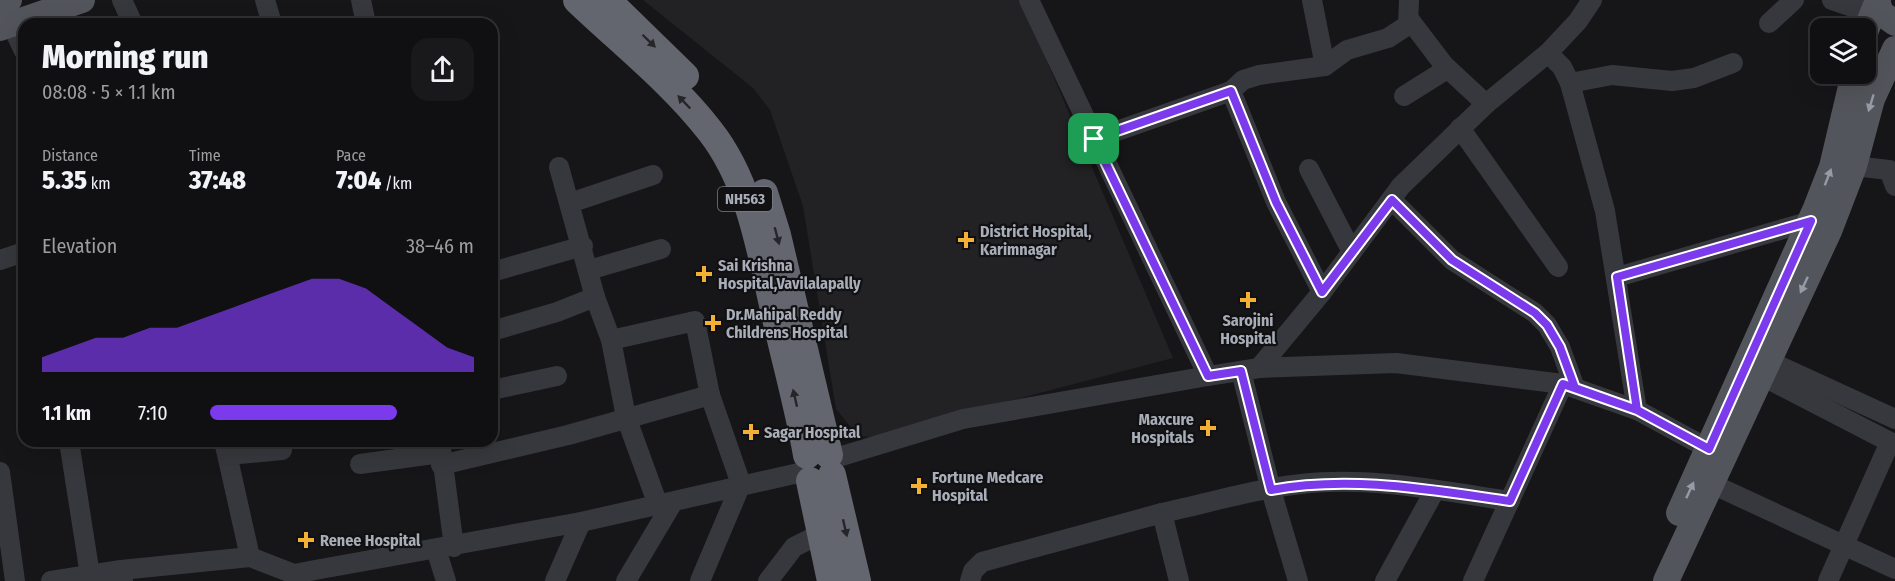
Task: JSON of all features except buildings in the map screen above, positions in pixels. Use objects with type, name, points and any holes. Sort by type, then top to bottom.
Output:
[{"type":"highway","name":"NH563","points":[[577,0],[710,131],[742,186],[819,466],[858,581]]},
{"type":"highway","name":"NH563","points":[[607,0],[716,109],[738,142],[764,192],[777,235],[819,466],[820,534],[831,581]]},
{"type":"main road","points":[[5,14],[82,0]]},
{"type":"main road","points":[[1666,581],[1829,231],[1854,166],[1872,99],[1895,50]]},
{"type":"main road","points":[[1648,581],[1811,221],[1832,166],[1852,84]]},
{"type":"street","points":[[122,0],[130,18]]},
{"type":"street","points":[[265,0],[270,18]]},
{"type":"street","points":[[361,0],[365,18]]},
{"type":"street","points":[[1312,0],[1325,66]]},
{"type":"street","points":[[1250,369],[1322,292],[1401,186],[1486,104],[1548,53],[1578,21],[1592,0]]},
{"type":"street","points":[[1769,23],[1794,0]]},
{"type":"street","points":[[1832,0],[1878,14]]},
{"type":"street","points":[[1036,2],[1094,139],[1208,376]]},
{"type":"street","points":[[1094,139],[1231,91],[1243,80],[1259,75],[1325,66],[1347,50],[1398,32],[1408,26],[1409,10]]},
{"type":"street","points":[[1409,10],[1447,69],[1486,104]]},
{"type":"street","points":[[5,14],[18,39]]},
{"type":"street","points":[[1548,53],[1562,67],[1570,83],[1605,210],[1637,410]]},
{"type":"street","points":[[1570,83],[1612,75],[1672,81],[1694,78],[1733,63]]},
{"type":"street","points":[[1404,96],[1447,69]]},
{"type":"street","points":[[1231,91],[1276,202],[1322,292]]},
{"type":"street","points":[[1460,128],[1558,267]]},
{"type":"street","points":[[559,166],[583,246],[595,297],[611,340],[626,417],[665,503]]},
{"type":"street","points":[[1854,166],[1893,176]]},
{"type":"street","points":[[1309,169],[1352,252]]},
{"type":"street","points":[[570,203],[653,175]]},
{"type":"street","points":[[1392,200],[1452,260],[1535,313],[1547,325],[1560,347],[1569,386],[1510,501],[1473,581]]},
{"type":"street","points":[[1617,277],[1811,221]]},
{"type":"street","points":[[498,270],[583,246]]},
{"type":"street","points":[[589,270],[661,249]]},
{"type":"street","points":[[0,260],[18,254]]},
{"type":"street","points":[[498,329],[557,312],[595,297]]},
{"type":"street","points":[[611,340],[695,321],[710,395],[741,484],[700,581]]},
{"type":"street","points":[[265,581],[294,574],[349,573],[445,548],[665,503],[819,466],[963,419],[1250,369],[1396,363],[1569,386],[1637,410],[1709,449]]},
{"type":"street","points":[[1764,368],[1895,419]]},
{"type":"street","points":[[1764,368],[1890,442],[1828,581]]},
{"type":"street","points":[[1250,369],[1271,490],[1298,581]]},
{"type":"street","points":[[498,389],[557,376]]},
{"type":"street","points":[[498,445],[568,435],[710,395]]},
{"type":"street","points":[[70,447],[90,576]]},
{"type":"street","points":[[360,464],[483,447]]},
{"type":"street","points":[[250,557],[226,448],[282,450]]},
{"type":"street","points":[[441,453],[448,491],[446,581]]},
{"type":"street","points":[[0,472],[15,581]]},
{"type":"street","points":[[970,581],[973,571],[982,562],[1162,513],[1301,484],[1335,483],[1435,490],[1510,501]]},
{"type":"street","points":[[1712,484],[1895,569]]},
{"type":"street","points":[[1385,581],[1435,490]]},
{"type":"street","points":[[626,581],[665,503]]},
{"type":"street","points":[[1162,513],[1179,581]]},
{"type":"street","points":[[555,581],[581,522]]},
{"type":"street","points":[[768,581],[794,547],[820,534]]},
{"type":"street","points":[[60,580],[122,575],[250,557],[294,574]]},
{"type":"shaded area","name":"District Hospital, Karimnagar","points":[[643,0],[1021,0],[1173,358],[872,437],[858,436],[836,409],[803,206],[770,110],[753,88]]},
{"type":"place","name":"District Hospital, Karimnagar","points":[[966,240]]},
{"type":"place","name":"Sai Krishna Hospital,Vavilalapally","points":[[704,274]]},
{"type":"place","name":"Sarojini Hospital","points":[[1248,300]]},
{"type":"place","name":"Dr.Mahipal Reddy Childrens Hospital","points":[[713,323]]},
{"type":"place","name":"Maxcure Hospitals","points":[[1208,428]]},
{"type":"place","name":"Sagar Hospital","points":[[751,432]]},
{"type":"place","name":"Fortune Medcare Hospital","points":[[919,486]]},
{"type":"place","name":"Renee Hospital","points":[[306,540]]},
{"type":"route","points":[[1094,139],[1208,376],[1241,371],[1271,490],[1301,484],[1406,486],[1510,501],[1563,384],[1604,399],[1637,410],[1709,449],[1811,221],[1617,277],[1637,410],[1575,388],[1560,347],[1547,325],[1535,313],[1452,260],[1392,200],[1322,292],[1276,202],[1231,91],[1094,139]]}]
